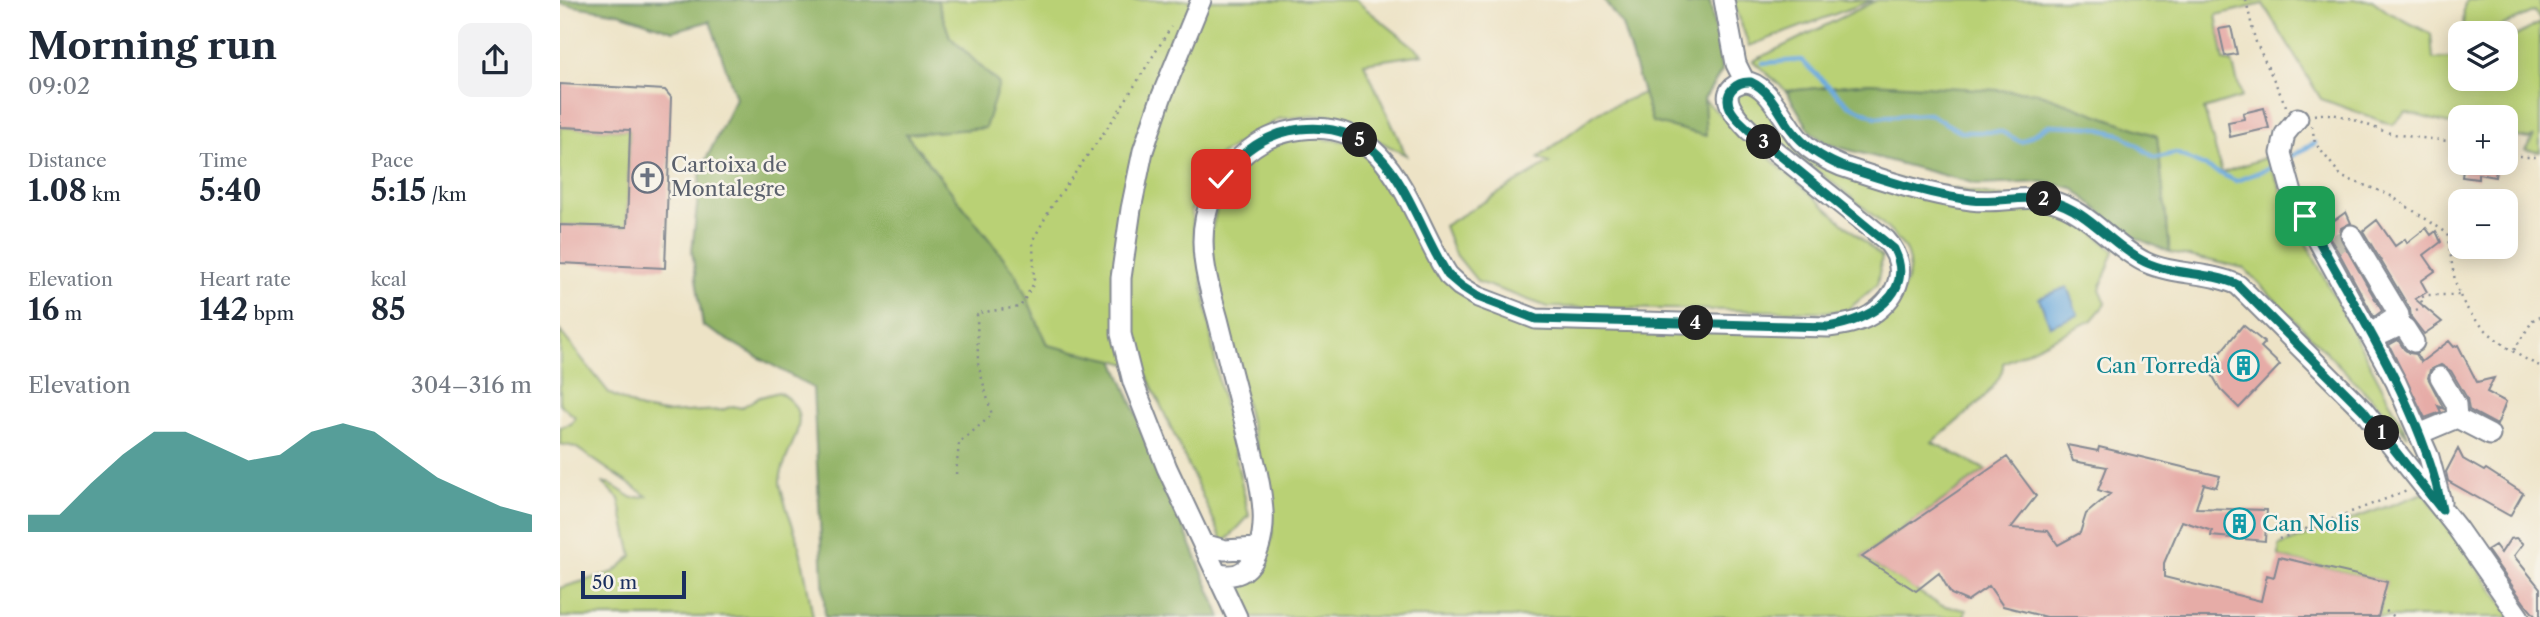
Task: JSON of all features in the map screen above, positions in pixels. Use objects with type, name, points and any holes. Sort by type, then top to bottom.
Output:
[{"type":"street","points":[[1724,0],[1736,64],[1745,82]]},
{"type":"street","points":[[1200,3],[1161,98],[1143,151],[1121,278],[1121,334],[1133,382],[1167,468],[1235,613]]},
{"type":"street","points":[[1217,573],[1225,576],[1244,572],[1252,566],[1257,557],[1263,529],[1261,490],[1204,261],[1206,215],[1214,190],[1230,167],[1262,141],[1289,131],[1327,129],[1361,141],[1378,153],[1397,176],[1448,275],[1478,297],[1536,319],[1828,327],[1854,322],[1870,315],[1890,296],[1897,284],[1901,273],[1894,249],[1749,130],[1734,114],[1728,97],[1734,86],[1745,82],[1756,85],[1765,92],[1805,144],[1827,160],[1841,166],[1969,200],[1997,202],[2031,198],[2055,201],[2073,210],[2147,263],[2180,274],[2226,279],[2238,285],[2363,410],[2442,510],[2519,617]]},
{"type":"street","points":[[2306,119],[2285,134],[2281,153],[2292,193],[2372,337],[2419,434],[2435,477],[2442,510]]},
{"type":"street","points":[[2351,235],[2399,316],[2372,337]]},
{"type":"street","points":[[2372,337],[2400,326],[2405,328],[2414,342]]},
{"type":"street","points":[[2440,377],[2456,404],[2457,418]]},
{"type":"street","points":[[2419,434],[2457,418]]},
{"type":"street","points":[[2457,418],[2490,435]]},
{"type":"street","points":[[1203,544],[1225,550],[1257,548]]},
{"type":"street","points":[[1217,573],[1257,548]]},
{"type":"street","points":[[1235,613],[1233,597],[1244,572]]},
{"type":"path","points":[[2246,0],[2255,40],[2286,107],[2306,119],[2315,144],[2342,177],[2389,194],[2447,233],[2459,295],[2481,328],[2529,362],[2540,366]]},
{"type":"path","points":[[956,474],[959,443],[992,415],[978,364],[978,313],[1020,307],[1034,283],[1033,240],[1053,204],[1117,114],[1169,29],[1200,3]]},
{"type":"path","points":[[2306,119],[2321,113],[2343,116],[2393,134],[2448,141]]},
{"type":"path","points":[[2518,154],[2540,157]]},
{"type":"path","points":[[2399,316],[2424,307],[2420,298],[2427,295],[2459,295]]},
{"type":"path","points":[[2514,350],[2533,320],[2540,317]]},
{"type":"path","points":[[2279,538],[2423,485]]},
{"type":"path","points":[[2386,611],[2395,617]]},
{"type":"green space","points":[[560,0],[937,0],[950,37],[999,84],[985,128],[906,134],[1017,275],[1047,345],[1114,360],[1221,617],[825,617],[813,388],[703,326],[692,251],[701,170],[736,98],[710,21],[673,31],[619,13],[560,4]]},
{"type":"green space","points":[[937,0],[1355,0],[1423,54],[1364,63],[1406,155],[1329,115],[1279,119],[1218,156],[1191,211],[1218,379],[1249,516],[1224,543],[1144,369],[1047,345],[1017,275],[906,134],[984,128],[999,84],[950,37]]},
{"type":"green space","points":[[1604,0],[1680,0],[1688,5],[1710,1],[1722,71],[1704,99],[1706,136],[1652,122],[1622,25]]},
{"type":"green space","points":[[1733,0],[1873,0],[1749,46]]},
{"type":"green space","points":[[1877,0],[2372,0],[2388,12],[2431,34],[2433,59],[2448,58],[2448,91],[2518,91],[2518,35],[2540,23],[2540,152],[2525,150],[2534,136],[2529,139],[2518,137],[2518,105],[2448,105],[2448,124],[2405,112],[2393,125],[2321,99],[2263,4],[2216,15],[2224,61],[2232,62],[2242,97],[2204,109],[2222,173],[2267,157],[2294,220],[2408,436],[2244,268],[2170,252],[2157,136],[1869,83],[1786,91],[1753,61]]},
{"type":"green space","points":[[2467,0],[2540,0],[2540,20],[2534,11],[2513,21],[2463,21]]},
{"type":"green space","points":[[1869,83],[2035,92],[2157,136],[2170,252],[2126,234],[2073,188],[2043,182],[1980,185],[1827,144],[1811,132],[1786,91]]},
{"type":"green space","points":[[1740,89],[1756,92],[1842,170],[2044,204],[2083,223],[2114,251],[2100,289],[2106,303],[2092,320],[2003,363],[1995,384],[1932,442],[1986,470],[1862,557],[1940,605],[1966,610],[1964,617],[1245,617],[1241,604],[1242,586],[1270,545],[1272,511],[1214,275],[1211,233],[1218,202],[1230,177],[1263,148],[1302,137],[1344,141],[1384,170],[1436,268],[1488,311],[1815,334],[1903,290],[1909,264],[1907,254],[1898,240],[1859,203],[1742,116],[1735,105]]},
{"type":"green space","points":[[1643,93],[1652,122],[1705,135],[1704,100],[1882,257],[1877,285],[1845,312],[1548,307],[1478,282],[1454,252],[1444,226],[1549,163],[1538,158],[1598,112]]},
{"type":"green space","points":[[560,127],[630,130],[627,227],[560,225]]},
{"type":"green space","points":[[560,331],[610,394],[641,409],[665,413],[722,410],[733,406],[741,408],[757,398],[778,392],[791,401],[799,422],[780,481],[797,538],[813,617],[560,617],[560,588],[614,572],[632,556],[619,499],[603,483],[608,483],[633,498],[647,496],[575,447],[560,444],[560,427],[571,424],[575,417],[560,404]]},
{"type":"green space","points":[[2424,493],[2512,617],[2378,617],[2386,582],[2279,557],[2279,546]]},
{"type":"water","points":[[2067,287],[2078,315],[2050,326],[2039,298]]},
{"type":"building","points":[[2231,27],[2237,54],[2225,56],[2219,29]]},
{"type":"building","name":"Cartoixa de Montalegre","points":[[560,84],[665,90],[671,97],[665,268],[560,263],[560,225],[627,227],[630,130],[560,127]]},
{"type":"building","points":[[2264,108],[2269,128],[2230,137],[2228,122],[2244,119],[2243,113]]},
{"type":"building","points":[[2478,175],[2478,179],[2462,177]]},
{"type":"building","points":[[2346,212],[2351,223],[2341,228],[2339,236],[2382,311],[2374,317],[2325,227]]},
{"type":"building","points":[[2377,220],[2395,246],[2405,239],[2407,243],[2426,228],[2431,235],[2436,231],[2441,242],[2424,255],[2435,271],[2421,281],[2427,292],[2415,299],[2442,322],[2424,334],[2411,317],[2410,309],[2363,231]]},
{"type":"building","name":"Can Torredà","points":[[2243,325],[2265,343],[2261,347],[2280,365],[2239,408],[2220,389],[2208,367]]},
{"type":"building","points":[[2398,340],[2404,349],[2416,354],[2421,362],[2449,341],[2454,347],[2458,345],[2477,382],[2494,378],[2487,392],[2506,402],[2497,425],[2469,410],[2467,398],[2451,371],[2441,365],[2430,370],[2428,378],[2444,409],[2438,406],[2441,412],[2425,418],[2389,345]]},
{"type":"building","points":[[2067,445],[2098,451],[2099,447],[2220,476],[2216,487],[2204,484],[2196,508],[2267,510],[2265,541],[2211,536],[2212,531],[2182,521],[2164,563],[2164,577],[2261,601],[2267,575],[2274,577],[2279,557],[2387,582],[2378,617],[2046,617],[2003,606],[1989,586],[1967,601],[1951,594],[1939,573],[1916,591],[1862,557],[2007,457],[2036,496],[2011,528],[2048,531],[2058,545],[2080,533],[2086,514],[2110,494],[2098,490],[2107,467],[2073,461]]},
{"type":"building","points":[[2458,449],[2463,459],[2484,471],[2486,469],[2523,493],[2510,516],[2448,481],[2446,472]]},
{"type":"building","points":[[2516,538],[2523,544],[2514,556],[2540,588],[2540,617],[2536,617],[2525,604],[2487,550],[2495,545],[2501,553],[2510,539]]},
{"type":"waterway","points":[[1763,63],[1801,60],[1849,105],[1876,117],[1929,114],[1961,132],[2002,132],[2021,142],[2049,125],[2092,127],[2123,135],[2155,158],[2176,153],[2236,181],[2275,166]]},
{"type":"waterway","points":[[2290,157],[2315,143]]},
{"type":"tunnel","points":[[2335,245],[2351,235]]},
{"type":"place","name":"Cartoixa de Montalegre","points":[[648,177]]},
{"type":"place","name":"Can Torredà","points":[[2244,366]]},
{"type":"place","name":"Can Nolis","points":[[2239,524]]},
{"type":"route","points":[[1221,179],[1244,154],[1274,135],[1312,128],[1341,132],[1361,141],[1390,166],[1448,275],[1478,297],[1536,319],[1828,327],[1854,322],[1870,315],[1890,296],[1901,273],[1894,249],[1749,130],[1734,114],[1728,103],[1731,91],[1739,83],[1751,82],[1765,92],[1805,144],[1827,160],[1841,166],[1969,200],[1997,202],[2031,198],[2055,201],[2073,210],[2132,255],[2147,263],[2180,274],[2226,279],[2238,285],[2363,410],[2442,510],[2429,457],[2396,382],[2305,216]]}]
